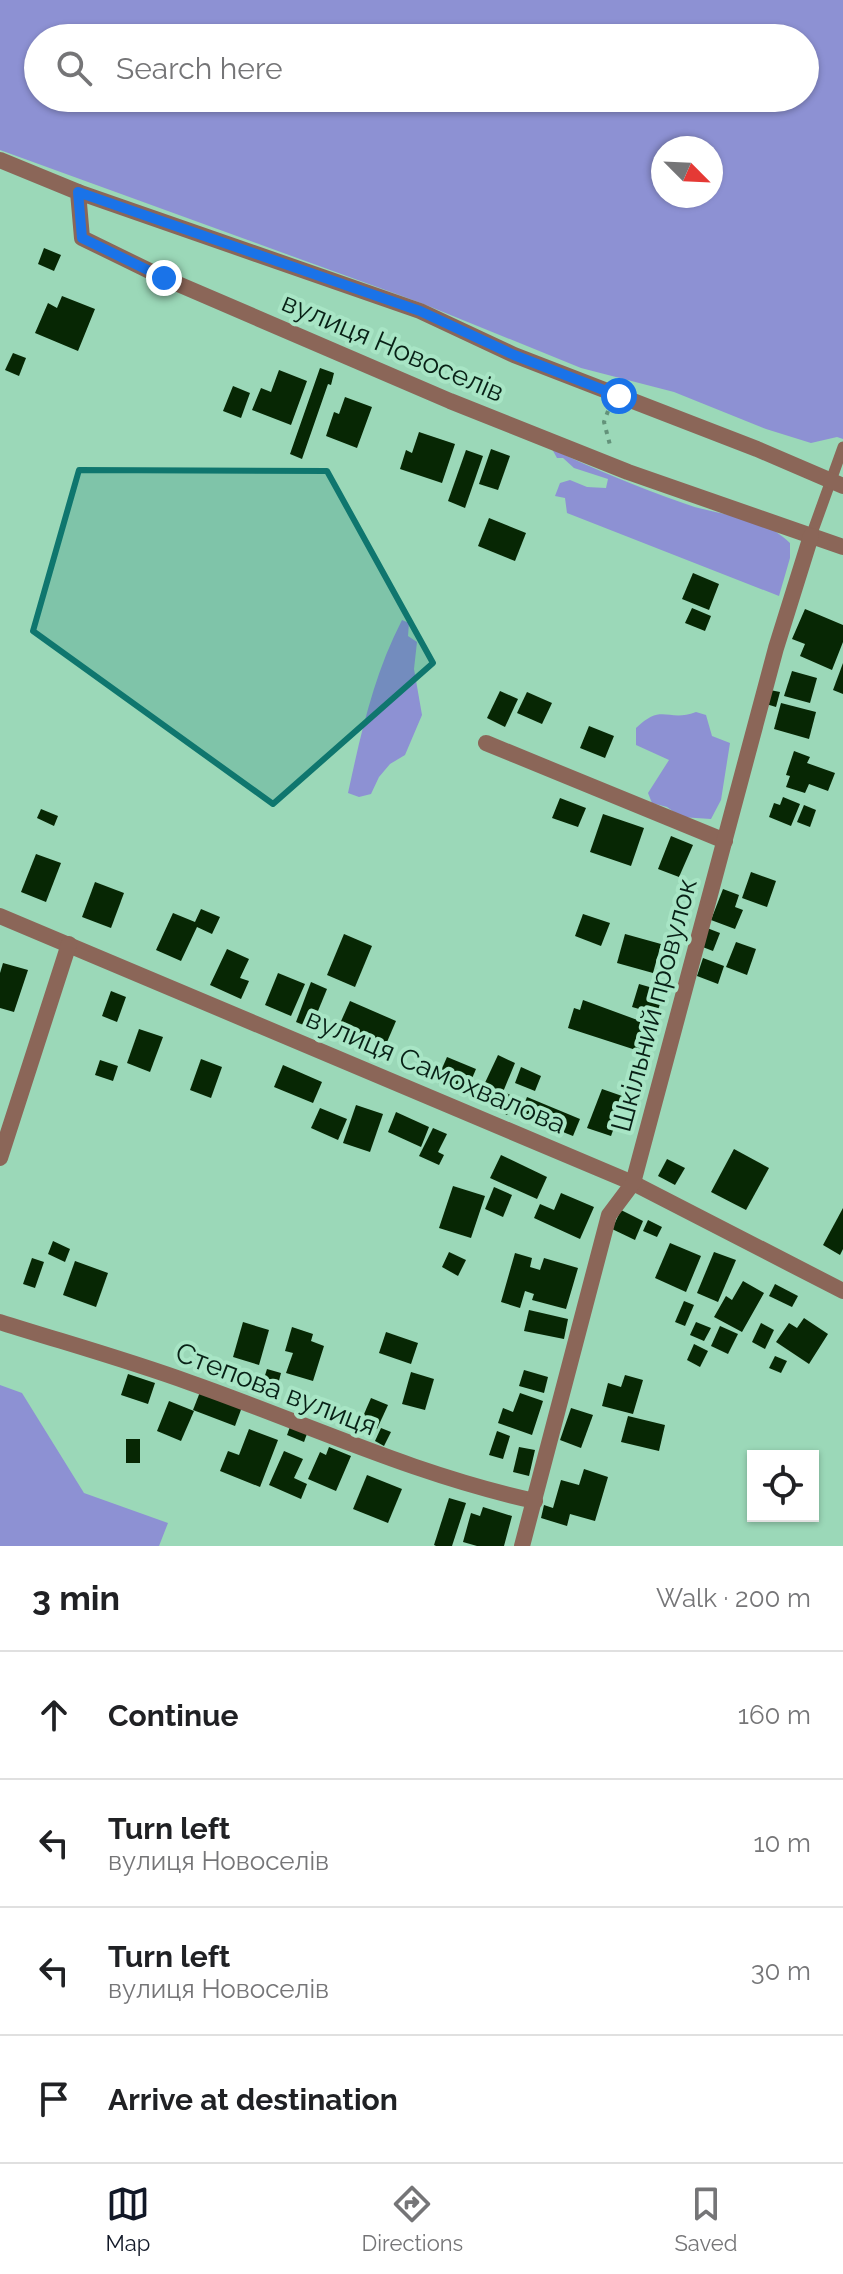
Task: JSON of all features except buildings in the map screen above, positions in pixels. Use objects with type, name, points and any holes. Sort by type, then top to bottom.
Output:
[{"type":"street","points":[[0,160],[78,192],[420,311],[514,355],[757,449],[838,484]]},
{"type":"street","name":"вулиця Новоселів","points":[[78,192],[82,238],[164,278],[450,401],[628,472],[811,536]]},
{"type":"street","points":[[811,536],[843,547]]},
{"type":"street","name":"Шкільний провулок","points":[[633,1183],[776,648],[811,536]]},
{"type":"street","points":[[486,743],[725,841]]},
{"type":"street","name":"вулиця Самохвалова","points":[[0,916],[633,1183],[843,1291]]},
{"type":"street","points":[[0,1158],[69,944]]},
{"type":"street","points":[[522,1546],[609,1215],[633,1183]]},
{"type":"street","name":"Степова вулиця","points":[[0,1322],[189,1382],[382,1456],[477,1488],[535,1501]]},
{"type":"lane","points":[[811,536],[838,484],[843,447]]},
{"type":"highlighted area","points":[[79,470],[327,471],[433,663],[273,804],[33,631]]},
{"type":"shaded area","points":[[0,0],[843,0],[843,439],[837,437],[811,443],[766,429],[674,392],[581,368],[421,303],[0,150]]},
{"type":"shaded area","points":[[552,449],[666,497],[766,526],[790,543],[790,558],[779,596],[567,513],[565,498],[555,496],[560,483],[570,480],[587,487],[606,488],[608,479],[574,468],[563,458],[557,458]]},
{"type":"shaded area","points":[[402,620],[409,623],[408,636],[417,642],[414,669],[422,715],[405,755],[390,764],[371,794],[359,797],[348,793],[358,748],[376,683]]},
{"type":"shaded area","points":[[696,712],[706,715],[712,736],[730,743],[721,800],[711,819],[681,817],[667,807],[652,803],[648,793],[669,760],[636,745],[636,728],[645,720],[659,714],[686,715]]},
{"type":"shaded area","points":[[0,1385],[22,1393],[84,1493],[168,1523],[159,1546],[0,1546]]},
{"type":"route","points":[[164,278],[82,238],[78,192],[420,311],[514,355],[619,396]]}]
